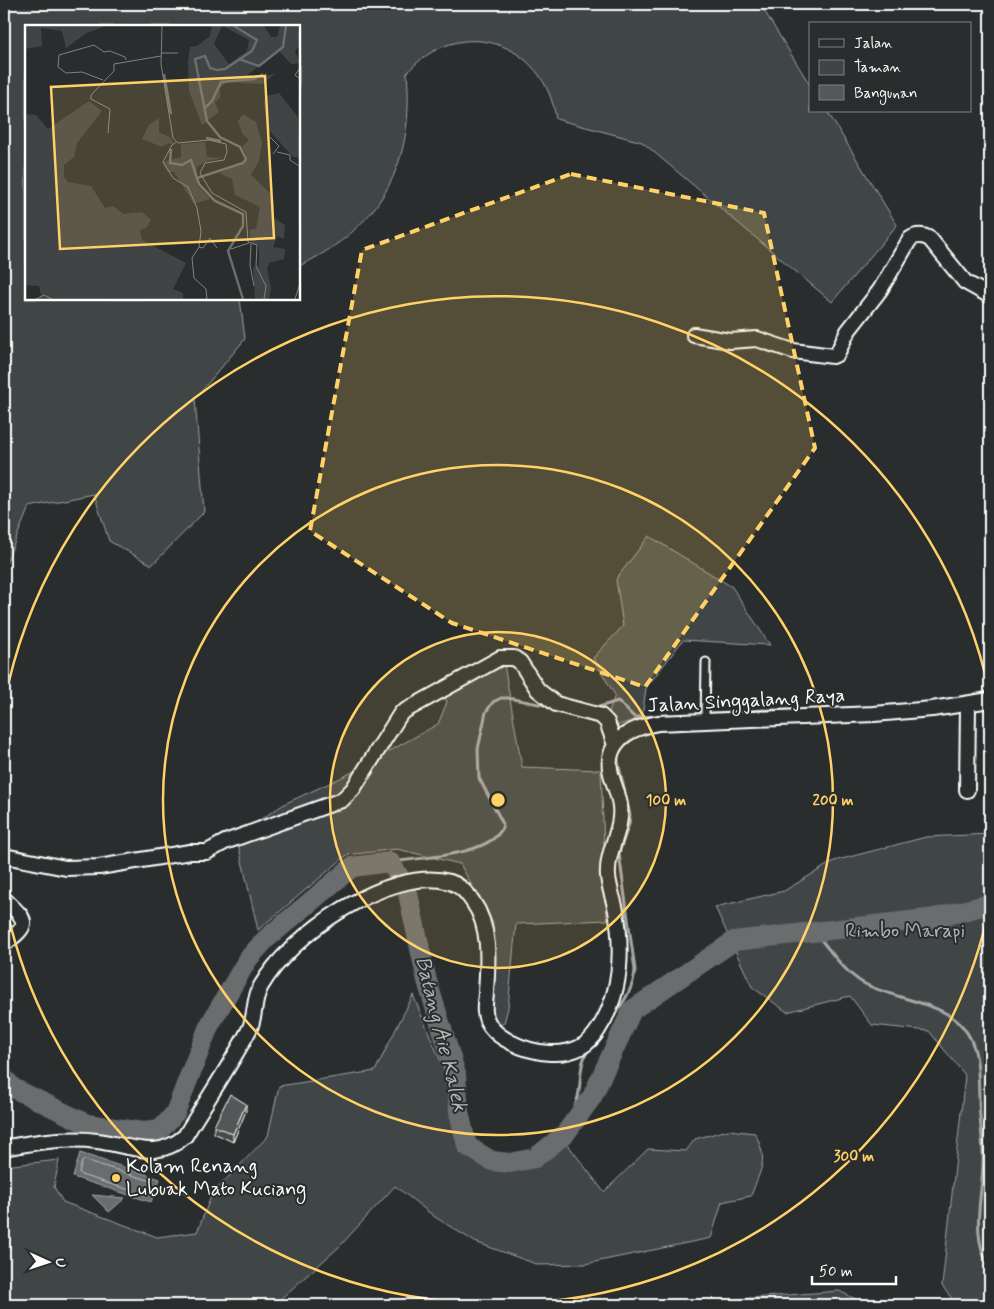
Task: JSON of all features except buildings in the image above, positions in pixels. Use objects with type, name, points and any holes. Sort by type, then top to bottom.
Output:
[{"type":"street","points":[[694,334],[730,341],[757,340],[799,352],[833,356],[837,354],[848,331],[875,298],[910,239],[914,236],[930,239],[965,282],[990,296]]},
{"type":"street","points":[[4,856],[66,868],[99,867],[190,852],[207,852],[225,842],[342,800],[353,789],[401,713],[500,658],[514,658],[520,662],[538,690],[556,704],[601,716],[607,722],[615,745],[610,754],[609,762],[611,778],[618,791],[620,824],[611,848],[608,876],[616,909],[620,944],[615,995],[608,1015],[596,1034],[586,1044],[575,1050],[560,1053],[543,1053],[524,1049],[506,1040],[492,1028],[484,1014],[488,961],[484,925],[480,912],[468,895],[455,884],[424,879],[393,885],[365,898],[314,929],[294,945],[276,964],[259,988],[251,1027],[185,1136],[176,1144],[152,1150],[94,1140],[62,1140],[4,1148]]},
{"type":"street","name":"Jalan Singgalang Raya","points":[[615,745],[631,730],[658,723],[874,714],[968,705],[990,700]]},
{"type":"street","points":[[967,790],[968,705]]},
{"type":"street","points":[[4,900],[23,919],[20,931],[4,944]]},
{"type":"lane","points":[[705,721],[706,662]]},
{"type":"highlighted area","points":[[571,174],[764,213],[815,448],[645,687],[452,623],[310,531],[362,250]]},
{"type":"green space","points":[[4,4],[760,4],[809,83],[809,112],[828,112],[897,225],[832,302],[642,142],[556,119],[549,92],[535,70],[518,54],[497,44],[474,41],[451,44],[428,55],[407,73],[408,106],[405,136],[398,163],[387,189],[372,212],[352,232],[328,250],[300,265],[300,25],[25,25],[25,300],[240,300],[245,339],[195,399],[204,512],[152,565],[109,541],[94,494],[29,507],[4,568]]},
{"type":"green space","points":[[649,536],[732,587],[770,645],[683,640],[646,688],[642,717],[602,731],[615,695],[593,658],[623,626],[616,579]]},
{"type":"green space","points":[[502,653],[522,767],[601,770],[607,920],[516,924],[508,1008],[504,1023],[496,1027],[492,1014],[493,923],[460,864],[397,849],[347,855],[258,930],[236,835],[286,803],[345,776],[438,724],[447,702],[439,685]]},
{"type":"green space","name":"Rimbo Marapi","points":[[990,834],[990,1305],[957,1305],[942,1286],[965,1075],[929,1031],[872,1025],[850,996],[787,1012],[752,987],[715,907],[784,891],[834,861],[926,837]]},
{"type":"green space","points":[[413,995],[451,1086],[468,1151],[493,1163],[505,1165],[518,1164],[543,1157],[565,1141],[604,1192],[648,1149],[686,1151],[695,1139],[728,1130],[755,1133],[763,1158],[751,1196],[722,1202],[711,1238],[585,1264],[539,1265],[475,1242],[435,1217],[395,1186],[339,1247],[278,1301],[267,1305],[4,1305],[4,1166],[59,1160],[54,1187],[63,1202],[157,1237],[197,1232],[212,1194],[268,1136],[279,1086],[375,1071]]},
{"type":"green space","points":[[839,1291],[868,1305],[674,1305],[675,1304]]},
{"type":"water","name":"Kolam Renang Lubuak Mato Kuciang","points":[[80,1153],[160,1179],[151,1202],[73,1177]]},
{"type":"water","points":[[92,1195],[125,1198],[109,1212]]},
{"type":"waterway","points":[[967,697],[990,691]]},
{"type":"waterway","points":[[390,862],[436,857],[472,849],[487,843],[498,835],[503,824],[479,778],[478,749],[486,712],[493,702],[501,698],[549,706]]},
{"type":"waterway","points":[[923,703],[954,699]]},
{"type":"waterway","points":[[596,708],[618,701],[634,717],[660,716]]},
{"type":"waterway","points":[[683,715],[764,710],[814,710]]},
{"type":"waterway","points":[[647,732],[671,729]]},
{"type":"waterway","points":[[610,1021],[630,991],[635,970],[619,853],[629,824],[630,815],[618,762],[618,753]]},
{"type":"waterway","name":"Batang Aie Kalek","points":[[4,1078],[13,1088],[87,1124],[143,1132],[160,1130],[175,1113],[209,1026],[248,959],[266,939],[352,867],[390,862],[407,889],[427,981],[456,1074],[459,1112],[467,1146],[492,1161],[510,1163],[535,1158],[565,1134],[592,1097],[632,1010],[734,941],[935,918],[990,904]]},
{"type":"waterway","points":[[814,931],[849,973],[863,983],[943,1012],[954,1019],[969,1035],[977,1061],[983,1149],[978,1224],[982,1249],[990,1271]]},
{"type":"waterway","points":[[565,1134],[578,1097],[584,1060],[590,1048]]},
{"type":"place","name":"Kolam Renang Lubuak Mato Kuciang","points":[[116,1178]]}]
